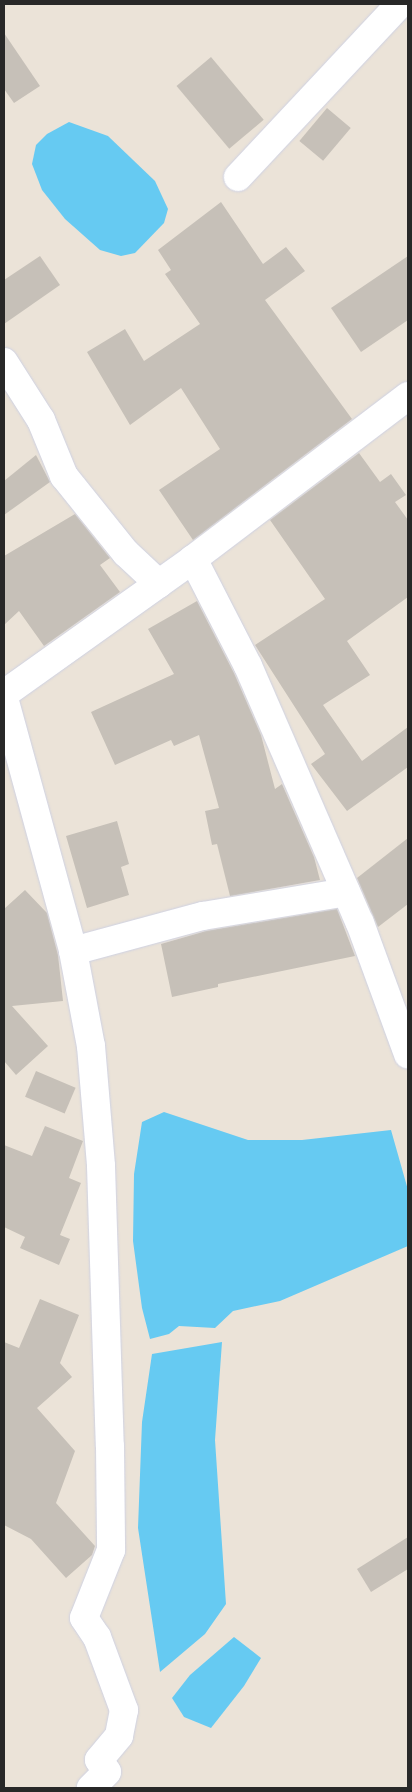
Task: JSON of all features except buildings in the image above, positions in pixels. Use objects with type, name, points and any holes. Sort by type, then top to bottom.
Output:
[{"type":"street","points":[[238,177],[400,4]]},
{"type":"street","points":[[4,362],[40,420],[64,476],[126,553],[159,584]]},
{"type":"street","points":[[4,694],[254,516],[329,455],[408,396]]},
{"type":"street","points":[[193,559],[248,666],[346,892],[408,1054]]},
{"type":"street","points":[[4,698],[73,951],[91,1046],[101,1166],[110,1446],[111,1550],[84,1618],[97,1637],[124,1710],[119,1736],[99,1760],[107,1772],[91,1788]]},
{"type":"street","points":[[73,951],[203,916],[346,892]]},
{"type":"water","points":[[69,122],[108,136],[155,181],[168,209],[164,223],[135,253],[121,256],[100,250],[65,219],[42,190],[32,164],[36,145],[47,134]]},
{"type":"water","points":[[164,1112],[248,1140],[302,1140],[391,1130],[408,1190],[408,1246],[280,1301],[233,1311],[215,1328],[179,1326],[169,1334],[150,1339],[142,1308],[133,1241],[134,1174],[142,1122]]},
{"type":"water","points":[[222,1342],[215,1440],[226,1604],[205,1634],[160,1672],[138,1528],[142,1422],[152,1354]]},
{"type":"water","points":[[234,1637],[261,1658],[244,1686],[211,1728],[184,1717],[172,1698],[190,1675]]}]
